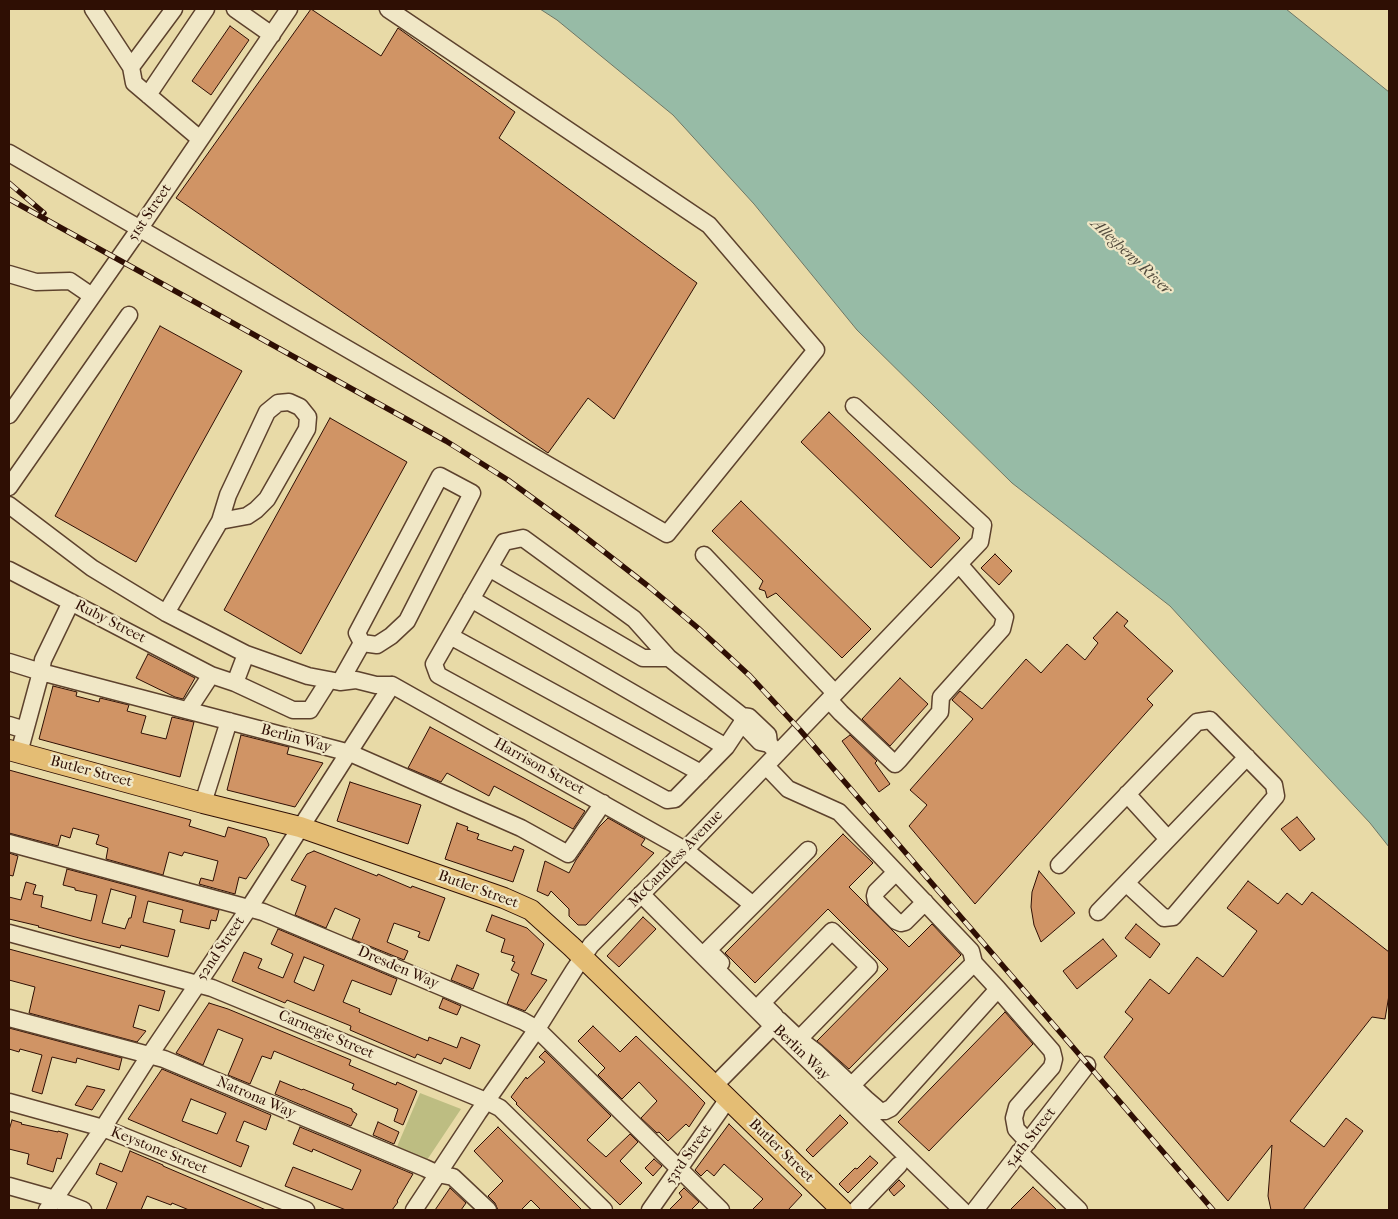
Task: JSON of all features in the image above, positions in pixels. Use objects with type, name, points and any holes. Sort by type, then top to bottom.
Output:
[{"type":"main road","name":"Butler Street","points":[[14,752],[300,827],[504,898],[531,910],[583,957],[842,1210]]},
{"type":"street","points":[[93,9],[131,67],[134,83],[200,139]]},
{"type":"street","points":[[131,67],[174,9]]},
{"type":"street","points":[[148,95],[206,9]]},
{"type":"street","points":[[235,9],[272,34]]},
{"type":"street","name":"51st Street","points":[[9,415],[290,9]]},
{"type":"street","points":[[9,153],[666,534],[816,350],[708,225],[388,9]]},
{"type":"street","points":[[9,274],[36,282],[70,281],[92,296]]},
{"type":"street","points":[[9,487],[129,315]]},
{"type":"street","points":[[166,613],[220,521],[228,495],[267,412],[278,403],[290,402],[300,407],[308,417],[307,429],[267,499],[248,516],[220,521]]},
{"type":"street","name":"McCandless Avenue","points":[[414,1210],[486,1101],[537,1029],[591,945],[766,766],[774,748],[832,697],[980,542],[983,525],[854,406]]},
{"type":"street","points":[[334,681],[360,638],[440,476],[472,493],[407,621],[391,636],[377,644],[360,638]]},
{"type":"street","points":[[9,505],[92,568],[166,613],[246,654],[308,676],[334,681],[356,680],[376,685],[392,686]]},
{"type":"street","points":[[742,720],[669,658],[634,619],[523,538],[504,542],[434,664],[438,675],[667,800],[675,799],[726,747],[742,720],[750,717],[768,735],[774,748]]},
{"type":"street","points":[[704,555],[832,697],[840,713],[895,764],[940,712],[941,697],[1002,629],[1005,617],[959,564]]},
{"type":"street","points":[[489,568],[643,658],[669,658]]},
{"type":"street","name":"Ruby Street","points":[[9,570],[211,674],[293,710],[310,710],[334,681]]},
{"type":"street","points":[[471,599],[726,747]]},
{"type":"street","points":[[14,752],[25,730],[43,660],[71,602]]},
{"type":"street","points":[[450,636],[701,773]]},
{"type":"street","points":[[235,683],[246,654]]},
{"type":"street","name":"Berlin Way","points":[[10,667],[41,672],[350,753],[521,828],[568,854],[603,803]]},
{"type":"street","points":[[188,710],[211,674]]},
{"type":"street","name":"52nd Street","points":[[51,1204],[249,908],[392,686]]},
{"type":"street","name":"Harrison Street","points":[[392,686],[685,850],[753,905]]},
{"type":"street","points":[[1059,865],[1198,722],[1210,720],[1274,785],[1276,796],[1173,917],[1164,918],[1126,883]]},
{"type":"street","points":[[204,803],[229,721]]},
{"type":"street","points":[[9,725],[25,730]]},
{"type":"street","points":[[1098,912],[1247,757]]},
{"type":"street","points":[[766,766],[788,789],[839,812],[971,951],[974,963],[1052,1051],[1054,1059],[1052,1067],[1017,1107],[1014,1118],[1024,1147],[1079,1210]]},
{"type":"street","points":[[1127,794],[1168,839]]},
{"type":"street","name":"Dresden Way","points":[[9,843],[263,912],[523,1021],[537,1029],[721,1210]]},
{"type":"street","points":[[808,850],[708,950],[762,1003],[776,1023],[816,1052],[880,1111],[885,1112],[891,1108],[998,989]]},
{"type":"street","points":[[896,872],[876,892],[874,896],[876,901],[896,921],[901,923],[905,922],[925,902]]},
{"type":"street","name":"Berlin Way","points":[[641,894],[776,1023],[962,1210]]},
{"type":"street","points":[[762,1003],[832,931],[869,967],[799,1039]]},
{"type":"street","name":"Carnegie Street","points":[[9,933],[212,988],[486,1101],[500,1108],[604,1210]]},
{"type":"street","points":[[852,1085],[974,963]]},
{"type":"street","name":"Natrona Way","points":[[9,1018],[164,1059],[438,1174],[454,1177],[488,1210]]},
{"type":"street","name":"53rd Street","points":[[650,1210],[679,1169],[721,1093],[776,1023]]},
{"type":"street","name":"54th Street","points":[[975,1210],[1087,1065]]},
{"type":"street","name":"Keystone Street","points":[[9,1102],[103,1128],[306,1210]]},
{"type":"street","points":[[856,1210],[899,1166]]},
{"type":"street","points":[[9,1186],[51,1204],[83,1210]]},
{"type":"green space","points":[[420,1093],[461,1109],[425,1163],[396,1149]]},
{"type":"water","name":"Allegheny River","points":[[540,9],[1286,9],[1389,92],[1389,847],[1370,823],[1170,606],[1012,483],[857,330],[754,204],[673,115],[557,20]]},
{"type":"building","points":[[311,9],[381,56],[398,28],[515,112],[499,138],[697,283],[614,419],[588,398],[548,453],[176,198]]},
{"type":"building","points":[[230,26],[249,40],[211,95],[192,81]]},
{"type":"building","points":[[160,326],[242,371],[136,562],[55,516]]},
{"type":"building","points":[[829,412],[960,538],[931,568],[801,442]]},
{"type":"building","points":[[330,418],[407,462],[301,654],[224,610]]},
{"type":"building","points":[[741,501],[871,629],[842,658],[776,593],[767,598],[765,591],[759,589],[763,581],[712,531]]},
{"type":"building","points":[[995,554],[1012,571],[999,585],[981,568]]},
{"type":"building","points":[[1117,612],[1128,621],[1124,626],[1173,671],[1147,699],[1153,705],[975,904],[909,826],[927,805],[910,790],[973,719],[952,700],[960,691],[982,709],[1026,659],[1041,673],[1067,644],[1085,660],[1098,643],[1093,638]]},
{"type":"building","points":[[148,654],[195,678],[183,699],[136,678]]},
{"type":"building","points":[[900,678],[928,704],[890,746],[862,719]]},
{"type":"building","points":[[53,686],[77,692],[76,696],[99,702],[100,698],[129,705],[127,711],[146,716],[141,733],[166,739],[172,717],[194,722],[180,777],[39,739]]},
{"type":"building","points":[[430,727],[585,811],[573,829],[494,786],[489,796],[447,773],[441,782],[408,768]]},
{"type":"building","points":[[241,735],[289,747],[287,754],[323,763],[295,807],[227,790]]},
{"type":"building","points":[[850,735],[877,761],[875,763],[890,784],[879,792],[842,741]]},
{"type":"building","points":[[9,770],[191,820],[189,826],[225,837],[228,827],[266,838],[269,845],[246,879],[239,877],[235,894],[199,884],[201,878],[213,881],[218,861],[184,852],[182,856],[169,852],[163,875],[106,859],[108,848],[96,844],[99,835],[73,828],[70,838],[61,835],[58,846],[9,833]]},
{"type":"building","points":[[350,782],[421,805],[408,844],[337,821]]},
{"type":"building","points":[[1297,817],[1315,839],[1300,851],[1281,829]]},
{"type":"building","points":[[608,818],[645,839],[641,845],[654,853],[586,925],[578,925],[569,916],[569,909],[551,891],[548,896],[537,891],[545,861],[569,873],[599,827]]},
{"type":"building","points":[[457,823],[468,827],[467,830],[479,834],[477,839],[512,851],[514,846],[524,850],[513,882],[445,859]]},
{"type":"building","points":[[843,834],[873,863],[849,887],[909,947],[932,924],[961,955],[849,1069],[817,1041],[888,969],[828,909],[755,983],[725,953]]},
{"type":"building","points":[[314,851],[377,876],[378,874],[411,888],[412,886],[445,898],[429,941],[418,937],[420,932],[394,923],[387,942],[408,951],[404,960],[352,939],[360,919],[335,908],[326,928],[295,915],[306,886],[291,880],[307,854]]},
{"type":"building","points":[[9,853],[18,856],[13,876],[9,875]]},
{"type":"building","points":[[67,869],[219,910],[216,921],[211,920],[209,929],[180,922],[183,910],[148,901],[143,922],[175,930],[168,957],[121,945],[120,948],[9,919],[9,897],[21,900],[26,882],[36,885],[33,894],[43,896],[41,907],[91,921],[97,895],[63,885]],"holes":[[[111,889],[136,896],[131,918],[129,918],[125,929],[102,923]]]},
{"type":"building","points":[[1039,871],[1075,913],[1041,942],[1034,925],[1031,907],[1032,892]]},
{"type":"building","points":[[1248,881],[1278,904],[1287,893],[1302,905],[1312,892],[1389,952],[1389,995],[1385,1019],[1372,1017],[1290,1121],[1324,1147],[1346,1118],[1363,1131],[1303,1210],[1271,1210],[1268,1196],[1272,1145],[1228,1201],[1104,1057],[1133,1019],[1125,1012],[1150,979],[1169,994],[1197,957],[1223,977],[1257,931],[1227,908]]},
{"type":"building","points":[[492,915],[527,928],[544,944],[531,974],[547,980],[525,1011],[507,1004],[519,974],[511,970],[515,962],[512,961],[514,956],[501,952],[505,939],[486,931]]},
{"type":"building","points":[[643,917],[656,929],[619,967],[607,956]]},
{"type":"building","points":[[1136,924],[1160,944],[1150,958],[1125,938]]},
{"type":"building","points":[[278,929],[397,979],[391,995],[352,980],[343,1002],[360,1009],[359,1012],[428,1041],[429,1037],[457,1048],[461,1037],[480,1045],[470,1069],[444,1058],[441,1064],[417,1054],[415,1058],[350,1030],[351,1026],[287,1000],[285,1003],[232,981],[244,952],[262,959],[258,968],[283,978],[293,954],[271,944]],"holes":[[[304,957],[324,965],[314,991],[294,982]]]},
{"type":"building","points":[[1103,939],[1117,956],[1077,989],[1063,971]]},
{"type":"building","points":[[9,949],[165,991],[159,1011],[139,1005],[133,1027],[146,1031],[137,1042],[29,1013],[35,987],[9,980]]},
{"type":"building","points":[[457,965],[479,974],[473,989],[451,980]]},
{"type":"building","points":[[443,998],[461,1006],[457,1015],[439,1008]]},
{"type":"building","points":[[209,1003],[228,1009],[351,1060],[349,1065],[396,1085],[397,1082],[417,1091],[403,1125],[394,1121],[398,1109],[352,1089],[354,1084],[274,1051],[271,1059],[262,1056],[250,1084],[228,1075],[243,1039],[218,1029],[203,1065],[176,1053]]},
{"type":"building","points":[[1005,1012],[1033,1044],[929,1151],[898,1122]]},
{"type":"building","points":[[593,1026],[620,1052],[636,1036],[705,1103],[689,1127],[686,1124],[668,1141],[641,1118],[657,1101],[639,1082],[622,1099],[598,1075],[605,1068],[578,1041]]},
{"type":"building","points":[[9,1028],[122,1058],[119,1070],[77,1058],[76,1063],[52,1057],[42,1094],[32,1091],[42,1055],[20,1049],[19,1052],[9,1049]]},
{"type":"building","points":[[545,1051],[611,1116],[587,1140],[606,1157],[630,1134],[638,1142],[620,1161],[642,1183],[620,1205],[511,1097],[526,1077],[527,1079],[545,1062],[539,1057]]},
{"type":"building","points":[[162,1069],[271,1115],[266,1130],[244,1121],[236,1141],[249,1146],[241,1167],[128,1119]],"holes":[[[191,1099],[226,1113],[217,1134],[182,1121]]]},
{"type":"building","points":[[280,1081],[352,1109],[357,1114],[351,1126],[275,1094]]},
{"type":"building","points":[[87,1086],[105,1090],[92,1110],[75,1105]]},
{"type":"building","points":[[840,1115],[848,1123],[813,1157],[806,1150]]},
{"type":"building","points":[[12,1120],[21,1124],[68,1134],[61,1159],[57,1158],[53,1172],[27,1164],[29,1154],[9,1149],[9,1130]]},
{"type":"building","points":[[378,1122],[399,1132],[394,1144],[373,1135]]},
{"type":"building","points":[[729,1124],[802,1195],[788,1210],[752,1210],[763,1199],[724,1164],[714,1176],[707,1170],[701,1176],[695,1170]]},
{"type":"building","points":[[300,1127],[413,1174],[392,1210],[346,1210],[285,1186],[293,1167],[352,1190],[361,1170],[313,1149],[312,1152],[293,1144]]},
{"type":"building","points":[[498,1127],[582,1210],[541,1210],[531,1200],[521,1210],[498,1210],[495,1203],[488,1196],[503,1181],[474,1151]]},
{"type":"building","points":[[130,1151],[266,1210],[189,1210],[147,1196],[141,1210],[106,1210],[117,1183],[96,1174],[100,1163],[122,1172]]},
{"type":"building","points":[[870,1156],[878,1163],[848,1193],[839,1184]]},
{"type":"building","points":[[654,1159],[662,1166],[653,1176],[645,1168]]},
{"type":"building","points":[[899,1180],[905,1186],[894,1196],[889,1190]]},
{"type":"building","points":[[1033,1187],[1057,1210],[1010,1210]]},
{"type":"building","points":[[450,1188],[466,1203],[461,1210],[435,1210]]},
{"type":"building","points":[[684,1188],[699,1202],[691,1210],[669,1210],[682,1197],[679,1193]]},
{"type":"railway","points":[[9,183],[44,213]]},
{"type":"railway","points":[[9,199],[446,441],[508,480],[648,586],[698,628],[750,676],[800,730],[1213,1210]]}]
